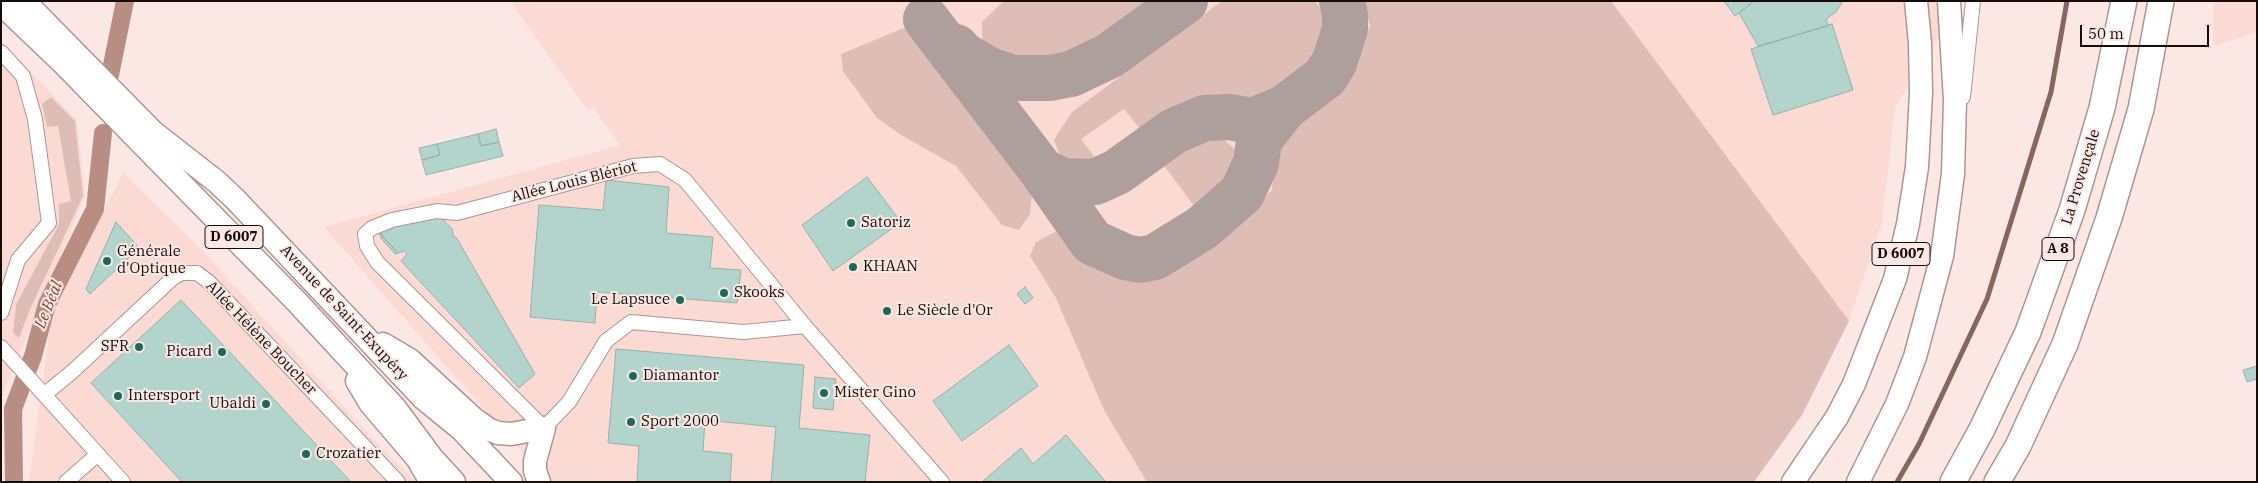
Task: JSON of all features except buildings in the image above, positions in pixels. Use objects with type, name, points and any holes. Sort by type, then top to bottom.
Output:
[{"type":"highway","name":"La Provençale","points":[[1953,482],[1982,429],[2028,332],[2072,210],[2102,108],[2124,1]]},
{"type":"highway","name":"A 8","points":[[1997,482],[2018,446],[2065,344],[2109,218],[2141,109],[2161,1]]},
{"type":"main road","name":"Avenue de Saint-Exupéry","points":[[24,1],[154,132],[217,182],[236,200],[423,398],[461,429],[511,482]]},
{"type":"main road","name":"D 6007","points":[[1793,482],[1837,417],[1854,384],[1895,279],[1908,224],[1917,167],[1921,93],[1920,43],[1916,1]]},
{"type":"main road","name":"D 6007","points":[[1858,482],[1897,404],[1915,357],[1942,256],[1953,174],[1955,100],[1949,1]]},
{"type":"main road","name":"Avenue de Saint-Exupéry","points":[[1,4],[200,203],[334,341],[408,422],[432,458],[454,482]]},
{"type":"main road","points":[[356,325],[410,360],[474,419],[488,428],[498,433],[511,434],[544,428],[535,461],[535,471],[539,482]]},
{"type":"main road","points":[[334,341],[370,403],[418,458],[431,482]]},
{"type":"street","points":[[1953,174],[1974,1]]},
{"type":"street","points":[[1,52],[23,76],[35,119],[49,223],[18,260],[1,314]]},
{"type":"street","name":"Allée Louis Blériot","points":[[544,428],[377,262],[367,246],[365,234],[372,228],[392,220],[437,211],[457,213],[633,166],[660,164],[685,180],[805,326],[942,482]]},
{"type":"street","name":"Allée Hélène Boucher","points":[[45,394],[72,372],[173,278],[182,273],[198,273],[209,282],[398,482]]},
{"type":"street","points":[[544,428],[569,402],[606,341],[631,322],[743,332],[805,326]]},
{"type":"street","points":[[5,350],[123,482]]},
{"type":"street","points":[[66,482],[98,454]]},
{"type":"shaded area","points":[[510,1],[1962,1],[1895,107],[1882,223],[1849,321],[1802,415],[1754,482],[548,482],[324,227],[620,145],[593,107],[588,111]]},
{"type":"shaded area","points":[[1004,1],[1149,1],[1129,18],[1081,51],[1036,62],[1005,56],[982,45],[982,22]]},
{"type":"shaded area","points":[[1222,1],[1315,1],[1323,13],[1321,41],[1308,66],[1260,102],[1210,98],[1181,104],[1141,130],[1124,109],[1081,139],[1096,159],[1082,164],[1062,161],[1054,140],[1072,112]]},
{"type":"shaded area","points":[[1361,1],[1611,1],[1849,321],[1802,415],[1754,482],[1147,482],[1104,410],[1056,298],[1030,256],[1036,242],[1057,231],[1093,268],[1134,282],[1173,271],[1227,235],[1272,190],[1275,153],[1290,132],[1357,69],[1370,25]]},
{"type":"shaded area","points":[[2214,1],[2257,1],[2257,32],[2213,46]]},
{"type":"shaded area","points":[[909,26],[1032,193],[1030,214],[1019,230],[1002,225],[956,166],[901,135],[877,118],[843,71],[841,54]]},
{"type":"shaded area","points":[[1,42],[77,120],[85,196],[1,399]]},
{"type":"shaded area","points":[[51,97],[75,121],[83,196],[31,307],[19,338],[13,333],[16,305],[59,224],[59,204],[71,201],[58,126],[47,127],[42,104]]},
{"type":"shaded area","points":[[1205,138],[1222,138],[1236,150],[1229,175],[1214,193],[1195,207],[1162,163],[1186,144]]},
{"type":"shaded area","points":[[123,173],[204,252],[373,439],[416,482],[29,482],[52,312]]},
{"type":"waterway","name":"Le Béal","points":[[110,75],[125,1]]},
{"type":"waterway","points":[[1897,482],[1919,444],[1987,299],[2051,92],[2067,1]]},
{"type":"waterway","name":"Le Béal","points":[[14,482],[13,409],[33,356],[47,304],[95,209],[103,133]]},
{"type":"taxiway","points":[[956,47],[963,55],[991,71],[1013,78],[1050,78],[1071,74],[1109,56],[1185,1]]},
{"type":"taxiway","points":[[1284,108],[1325,77],[1335,61],[1345,29],[1342,1]]},
{"type":"taxiway","points":[[926,19],[1042,171],[1092,242],[1125,257],[1140,260],[1155,257],[1202,228],[1242,193],[1256,163],[1259,140],[1284,108],[1253,121],[1229,117],[1205,118],[1174,131],[1117,172],[1095,182],[1063,181],[1042,171]]},
{"type":"place","name":"Satoriz","points":[[851,223]]},
{"type":"place","name":"Générale d'Optique","points":[[107,261]]},
{"type":"place","name":"KHAAN","points":[[853,267]]},
{"type":"place","name":"Skooks","points":[[724,293]]},
{"type":"place","name":"Le Lapsuce","points":[[680,300]]},
{"type":"place","name":"Le Siècle d'Or","points":[[887,311]]},
{"type":"place","name":"SFR","points":[[139,347]]},
{"type":"place","name":"Picard","points":[[222,352]]},
{"type":"place","name":"Diamantor","points":[[633,376]]},
{"type":"place","name":"Mister Gino","points":[[824,393]]},
{"type":"place","name":"Intersport","points":[[118,396]]},
{"type":"place","name":"Ubaldi","points":[[266,404]]},
{"type":"place","name":"Sport 2000","points":[[631,422]]},
{"type":"place","name":"Crozatier","points":[[306,454]]}]
